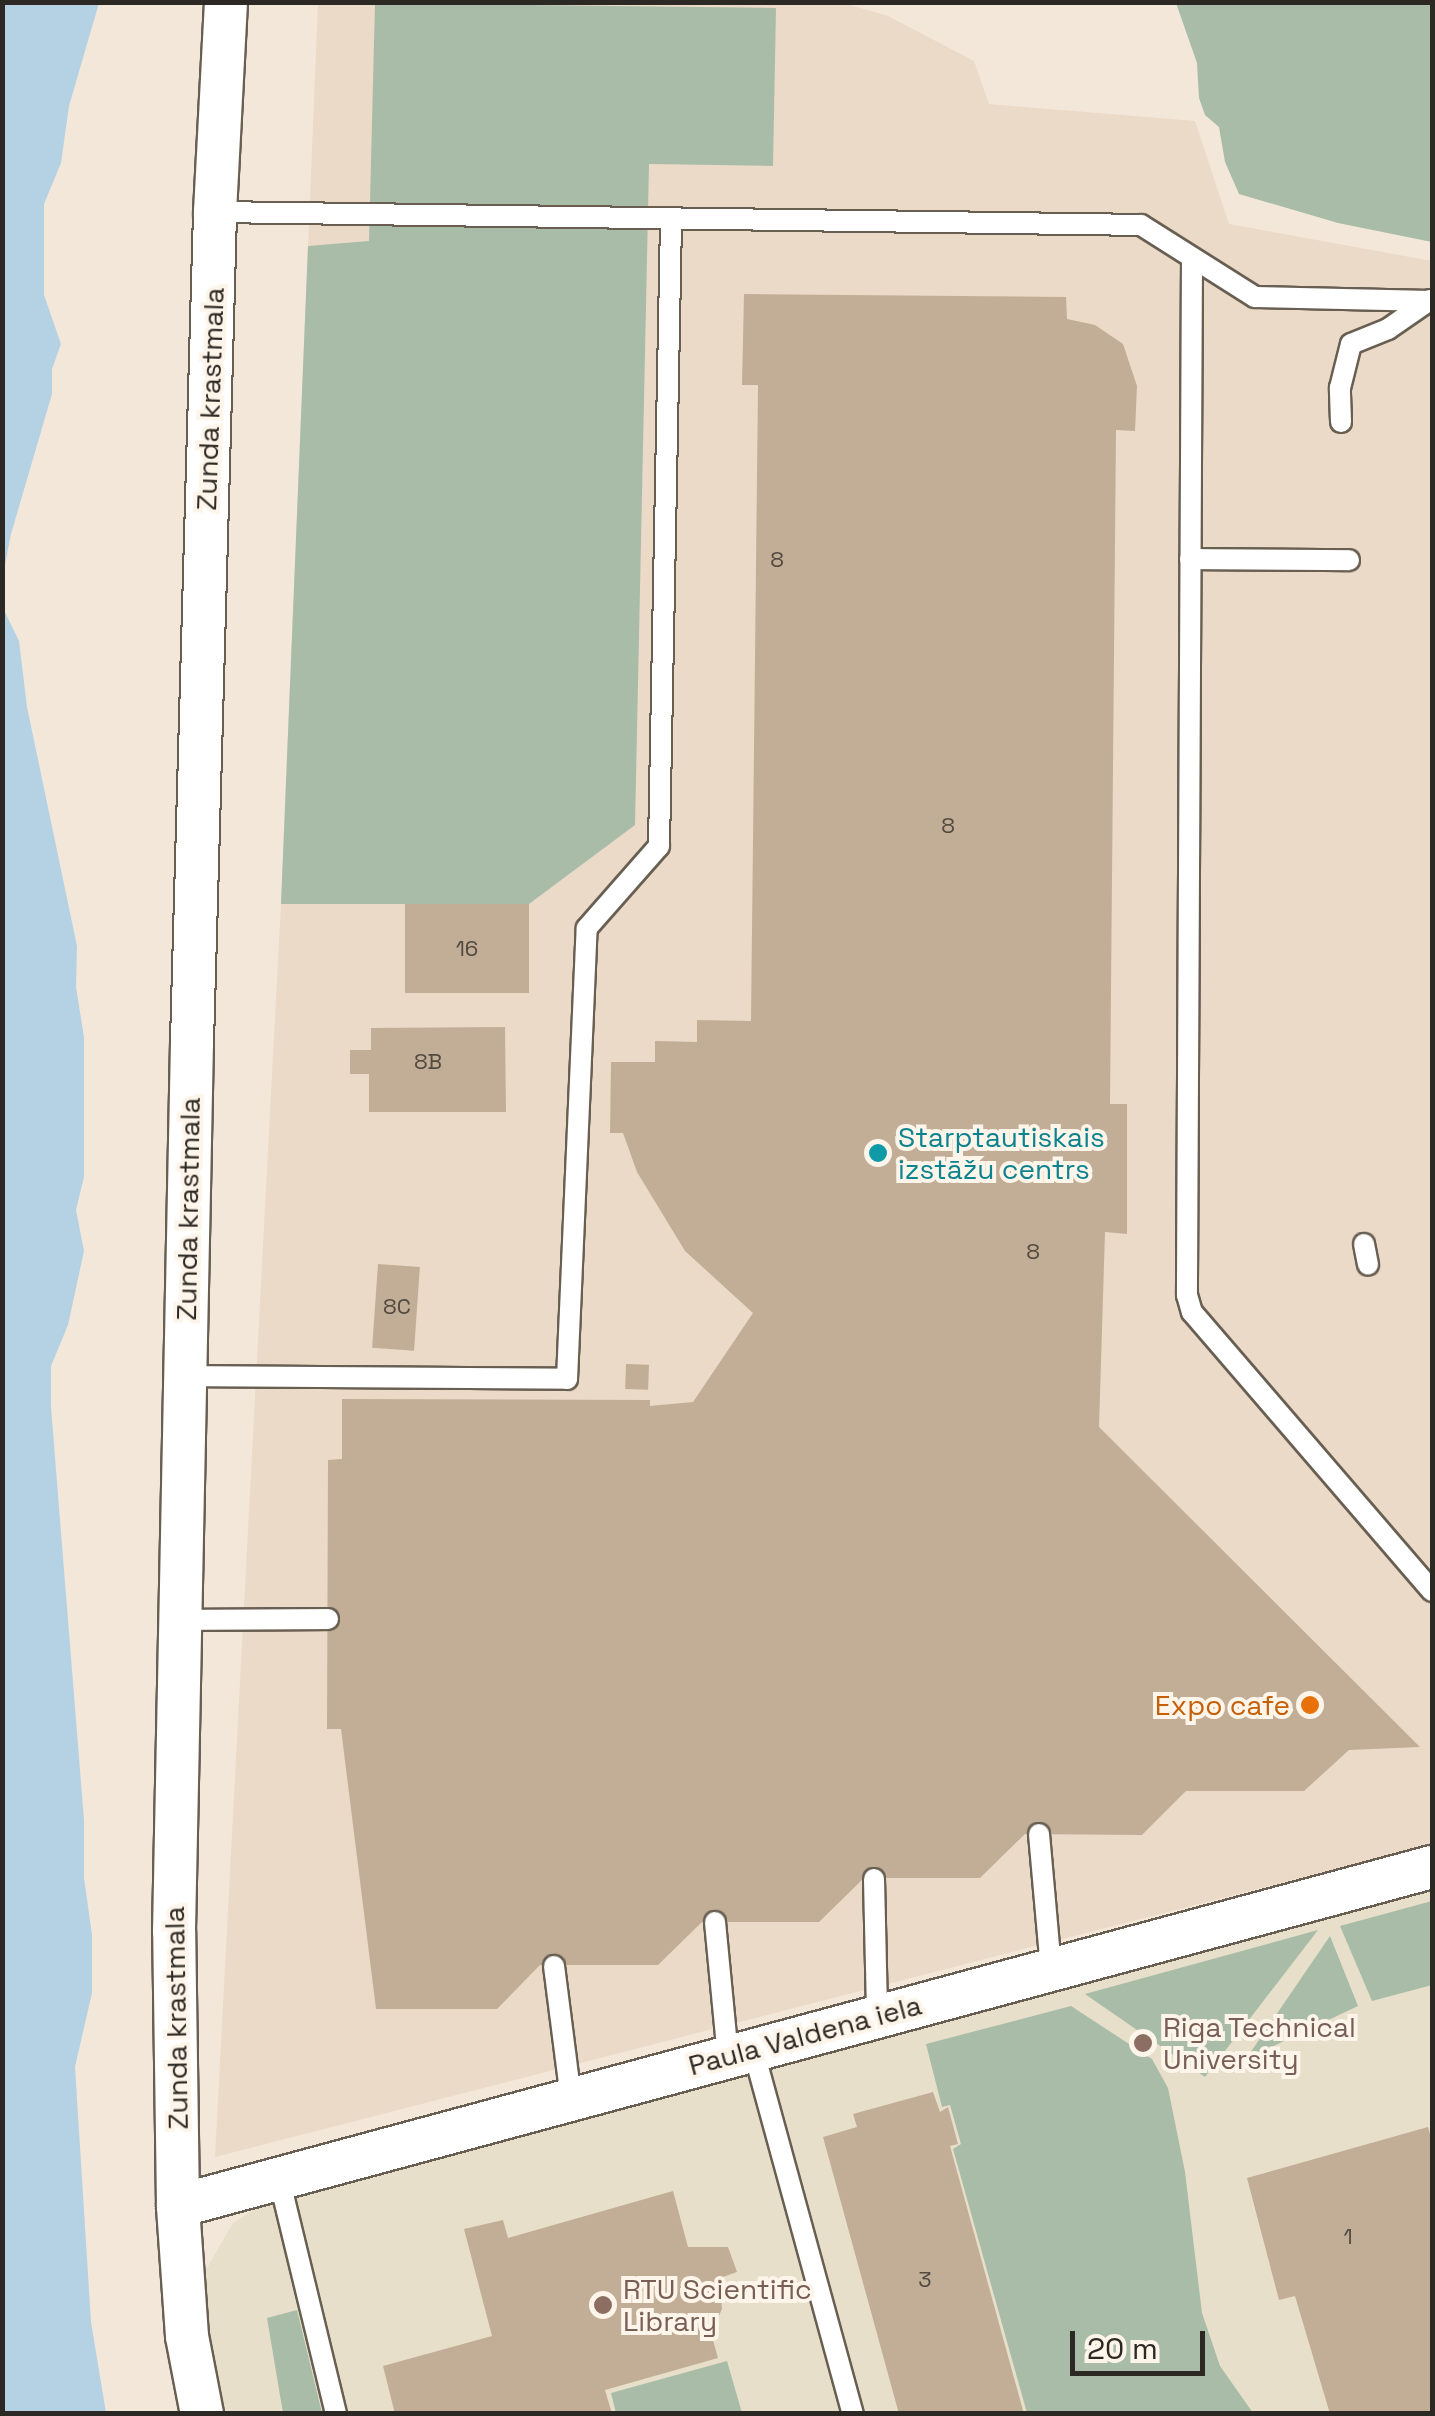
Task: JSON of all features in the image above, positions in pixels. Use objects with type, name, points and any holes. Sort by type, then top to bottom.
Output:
[{"type":"street","name":"Zunda krastmala","points":[[202,2414],[188,2336],[178,2206],[174,1932],[178,1620],[215,212],[226,2]]},
{"type":"street","name":"Paula Valdena iela","points":[[178,2206],[1432,1867]]},
{"type":"lane","points":[[215,212],[1141,226],[1255,297],[1432,300]]},
{"type":"lane","points":[[184,1376],[567,1379],[587,928],[660,846],[671,219]]},
{"type":"lane","points":[[1192,258],[1188,1295],[1192,1312],[1432,1591]]},
{"type":"lane","points":[[1341,422],[1340,388],[1352,344],[1388,330],[1432,300]]},
{"type":"lane","points":[[1190,558],[1348,560]]},
{"type":"lane","points":[[178,1620],[328,1619]]},
{"type":"lane","points":[[1038,1834],[1051,1968]]},
{"type":"lane","points":[[874,1879],[877,2015]]},
{"type":"lane","points":[[715,1922],[741,2052],[853,2414]]},
{"type":"lane","points":[[554,1966],[571,2099]]},
{"type":"lane","points":[[280,2178],[336,2414]]},
{"type":"shaded area","name":"Starptautiskais izstāžu centrs","points":[[318,3],[843,3],[888,16],[974,61],[989,104],[1195,121],[1229,224],[1432,261],[1432,1844],[215,2157],[281,904]]},
{"type":"shaded area","name":"Riga Technical University","points":[[1432,1890],[1432,2413],[217,2413],[200,2280],[233,2223],[276,2196]]},
{"type":"green space","points":[[375,3],[776,8],[773,166],[649,164],[635,825],[529,904],[281,904],[308,246],[369,241]]},
{"type":"green space","points":[[1176,3],[1432,3],[1432,242],[1338,223],[1239,194],[1225,162],[1219,127],[1205,115],[1199,98],[1197,63]]},
{"type":"green space","points":[[1432,1901],[1432,1985],[1372,2001],[1340,1926]]},
{"type":"green space","points":[[1318,1930],[1205,2077],[1085,1994]]},
{"type":"green space","points":[[1330,1936],[1358,2006],[1246,2059]]},
{"type":"green space","points":[[1071,2006],[1152,2059],[1168,2088],[1185,2172],[1202,2313],[1220,2366],[1253,2413],[1027,2413],[953,2149],[961,2144],[950,2105],[942,2107],[926,2044]]},
{"type":"green space","points":[[297,2310],[322,2413],[283,2413],[267,2318]]},
{"type":"green space","points":[[727,2361],[742,2413],[616,2413],[611,2393]]},
{"type":"water","points":[[2,3],[99,3],[69,106],[61,163],[44,204],[44,295],[61,344],[52,369],[52,394],[11,534],[3,575],[3,608],[19,641],[27,707],[77,946],[76,987],[84,1037],[84,1177],[76,1210],[84,1251],[68,1325],[51,1366],[51,1407],[84,1820],[84,1878],[92,1935],[92,1993],[75,2067],[91,2322],[106,2413],[3,2414]]},
{"type":"building","name":"Starptautiskais izstāžu centrs","points":[[744,294],[1066,297],[1067,319],[1095,325],[1123,344],[1137,386],[1135,431],[1116,430],[1110,1104],[1127,1104],[1127,1234],[1105,1232],[1099,1427],[1420,1747],[1349,1750],[1304,1791],[1186,1791],[1142,1835],[1025,1834],[980,1878],[864,1878],[819,1922],[702,1922],[658,1965],[540,1965],[497,2009],[376,2009],[341,1729],[327,1729],[328,1460],[342,1459],[342,1399],[650,1400],[650,1406],[693,1402],[753,1313],[685,1251],[637,1172],[623,1133],[610,1133],[611,1062],[655,1062],[655,1041],[697,1042],[697,1020],[751,1021],[758,385],[742,385]]},
{"type":"building","points":[[405,904],[529,904],[529,993],[405,993]]},
{"type":"building","points":[[505,1027],[506,1112],[369,1112],[369,1074],[350,1074],[350,1050],[371,1050],[371,1028]]},
{"type":"building","points":[[378,1264],[420,1267],[414,1351],[372,1348]]},
{"type":"building","points":[[626,1364],[649,1365],[648,1390],[625,1389]]},
{"type":"building","points":[[933,2092],[940,2112],[948,2107],[958,2144],[950,2146],[1024,2414],[899,2414],[823,2137],[857,2127],[853,2114]]},
{"type":"building","points":[[1428,2127],[1432,2142],[1432,2414],[1330,2414],[1295,2296],[1279,2300],[1247,2178]]},
{"type":"building","name":"RTU Scientific Library","points":[[673,2191],[688,2247],[728,2247],[737,2272],[720,2278],[722,2309],[711,2333],[718,2358],[605,2390],[612,2414],[395,2414],[383,2366],[492,2336],[464,2229],[503,2220],[508,2238]]},
{"type":"place","name":"Starptautiskais izstāžu centrs","points":[[878,1153]]},
{"type":"place","name":"Expo cafe","points":[[1310,1705]]},
{"type":"place","name":"Riga Technical University","points":[[1143,2043]]},
{"type":"place","name":"RTU Scientific Library","points":[[603,2305]]}]
